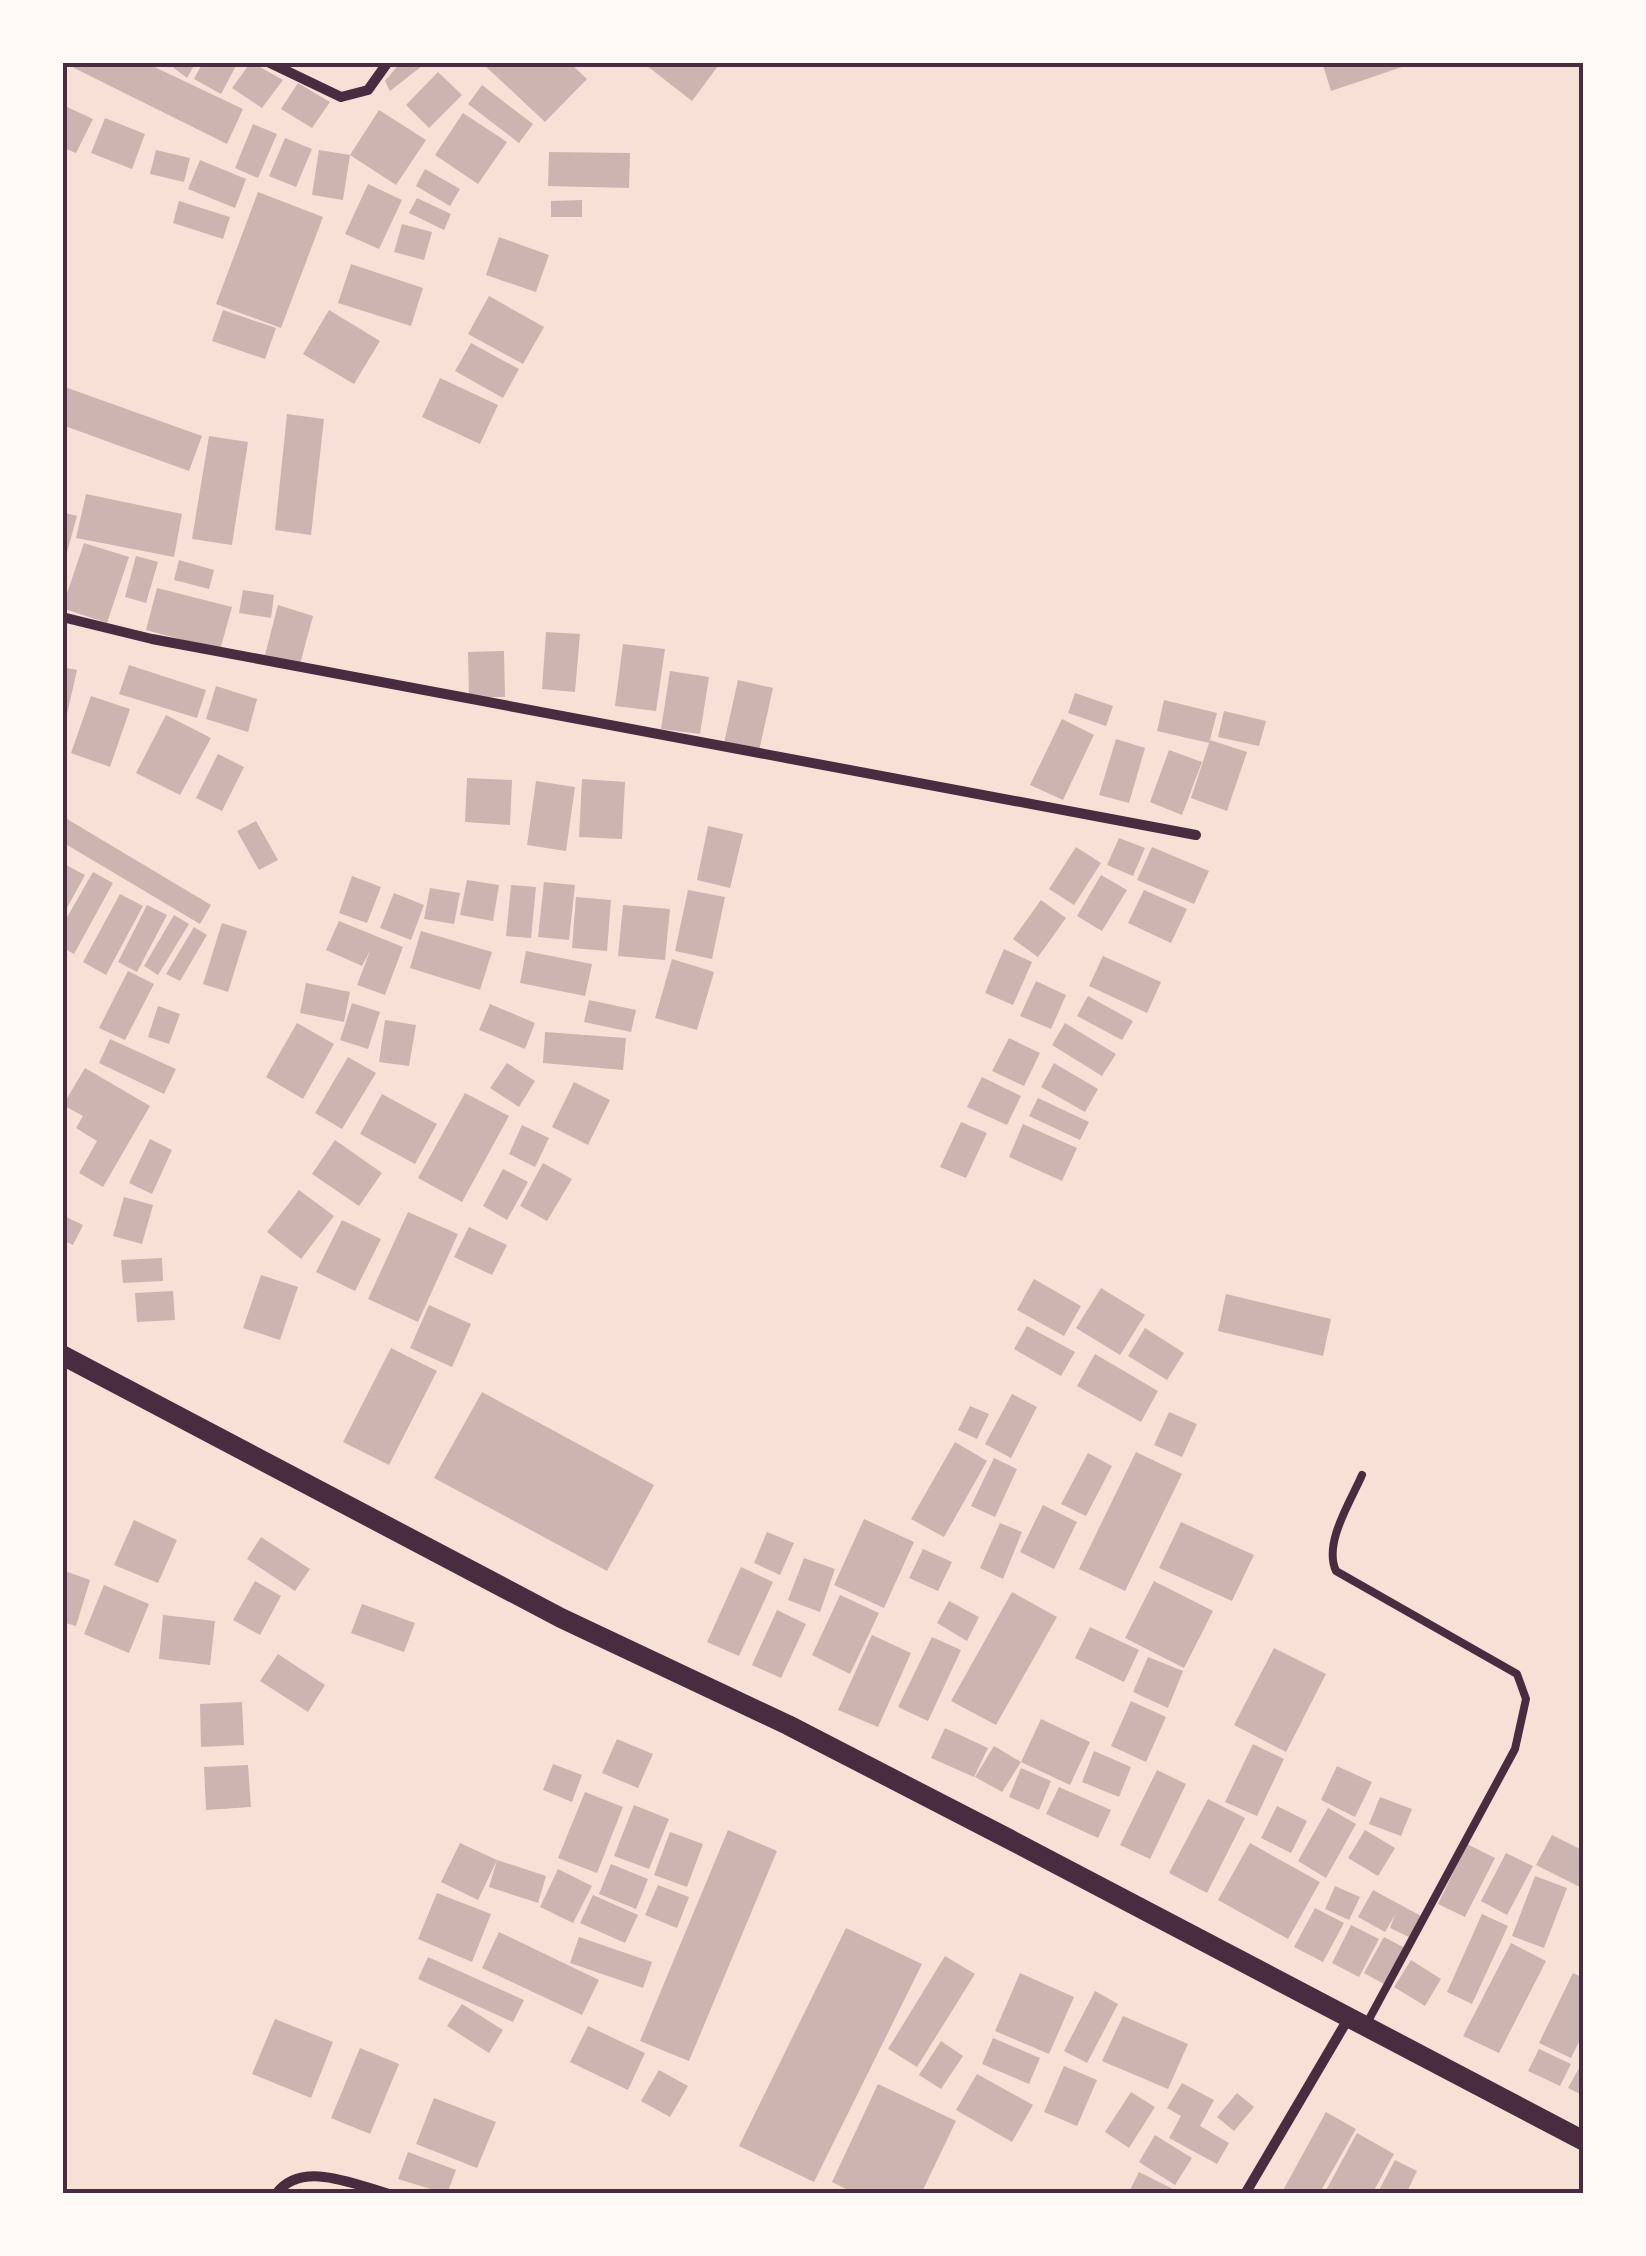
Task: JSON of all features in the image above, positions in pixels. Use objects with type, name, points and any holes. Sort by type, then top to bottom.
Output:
[{"type":"main road","points":[[62,1356],[561,1618],[788,1726],[1584,2141]]},
{"type":"street","points":[[268,62],[341,97],[368,90],[388,62]]},
{"type":"street","points":[[62,616],[152,638],[1196,835]]},
{"type":"street","points":[[1245,2194],[1357,2023]]},
{"type":"street","points":[[276,2194],[290,2179],[311,2176],[389,2194]]},
{"type":"lane","points":[[1357,2023],[1515,1749],[1526,1699],[1517,1674],[1336,1571],[1330,1559],[1335,1540],[1362,1474]]},
{"type":"building","points":[[62,62],[144,62],[243,109],[227,144]]},
{"type":"building","points":[[166,62],[196,62],[187,78]]},
{"type":"building","points":[[203,62],[238,62],[221,94],[194,79]]},
{"type":"building","points":[[251,62],[283,80],[262,108],[232,88]]},
{"type":"building","points":[[401,62],[422,66],[390,91],[385,81]]},
{"type":"building","points":[[481,62],[569,62],[587,79],[545,122]]},
{"type":"building","points":[[642,62],[721,62],[692,101]]},
{"type":"building","points":[[1322,62],[1404,62],[1405,66],[1331,91]]},
{"type":"building","points":[[438,72],[462,95],[429,128],[406,105]]},
{"type":"building","points":[[298,83],[330,102],[312,128],[281,109]]},
{"type":"building","points":[[482,85],[533,124],[519,143],[468,104]]},
{"type":"building","points":[[67,107],[93,119],[76,153],[62,147]]},
{"type":"building","points":[[379,110],[426,140],[396,185],[350,155]]},
{"type":"building","points":[[463,113],[507,142],[478,184],[435,155]]},
{"type":"building","points":[[105,118],[145,134],[132,169],[91,153]]},
{"type":"building","points":[[253,124],[277,134],[258,178],[235,168]]},
{"type":"building","points":[[285,138],[312,149],[296,187],[269,176]]},
{"type":"building","points":[[156,150],[190,158],[184,182],[150,174]]},
{"type":"building","points":[[319,150],[350,155],[343,200],[312,195]]},
{"type":"building","points":[[549,152],[630,153],[629,188],[548,186]]},
{"type":"building","points":[[200,160],[246,179],[235,208],[188,189]]},
{"type":"building","points":[[425,169],[460,189],[450,206],[416,186]]},
{"type":"building","points":[[368,184],[402,200],[379,249],[345,234]]},
{"type":"building","points":[[258,192],[323,217],[281,328],[216,304]]},
{"type":"building","points":[[417,198],[451,214],[444,230],[409,213]]},
{"type":"building","points":[[582,200],[582,217],[551,217],[551,201]]},
{"type":"building","points":[[179,201],[230,217],[223,239],[173,223]]},
{"type":"building","points":[[402,224],[432,232],[424,260],[394,252]]},
{"type":"building","points":[[499,237],[549,255],[536,292],[486,275]]},
{"type":"building","points":[[351,264],[423,288],[411,326],[338,303]]},
{"type":"building","points":[[489,296],[544,327],[523,364],[468,334]]},
{"type":"building","points":[[223,310],[276,328],[265,359],[212,341]]},
{"type":"building","points":[[329,310],[380,341],[354,384],[303,354]]},
{"type":"building","points":[[471,343],[519,369],[503,398],[455,371]]},
{"type":"building","points":[[440,378],[498,405],[480,444],[422,417]]},
{"type":"building","points":[[62,386],[202,436],[189,471],[62,425]]},
{"type":"building","points":[[287,414],[324,419],[311,535],[275,530]]},
{"type":"building","points":[[209,436],[248,442],[232,545],[192,539]]},
{"type":"building","points":[[86,494],[182,514],[174,557],[76,538]]},
{"type":"building","points":[[62,512],[77,516],[64,563],[62,563]]},
{"type":"building","points":[[84,543],[129,557],[107,623],[62,608]]},
{"type":"building","points":[[136,556],[158,562],[146,603],[125,597]]},
{"type":"building","points":[[179,560],[214,570],[209,589],[174,580]]},
{"type":"building","points":[[157,588],[232,607],[220,650],[146,630]]},
{"type":"building","points":[[243,590],[274,595],[271,618],[239,613]]},
{"type":"building","points":[[278,605],[313,616],[300,664],[265,655]]},
{"type":"building","points":[[546,632],[580,634],[575,692],[542,689]]},
{"type":"building","points":[[623,644],[665,649],[656,711],[615,706]]},
{"type":"building","points":[[504,651],[505,697],[469,697],[468,652]]},
{"type":"building","points":[[129,665],[206,690],[197,718],[119,694]]},
{"type":"building","points":[[62,667],[77,670],[67,714],[62,713]]},
{"type":"building","points":[[670,671],[709,677],[700,734],[661,729]]},
{"type":"building","points":[[738,680],[773,688],[759,751],[724,743]]},
{"type":"building","points":[[216,686],[257,699],[248,732],[206,719]]},
{"type":"building","points":[[1075,693],[1113,706],[1106,726],[1068,713]]},
{"type":"building","points":[[91,696],[130,709],[110,767],[71,753]]},
{"type":"building","points":[[1164,700],[1217,713],[1209,743],[1157,731]]},
{"type":"building","points":[[1224,711],[1266,721],[1259,746],[1218,737]]},
{"type":"building","points":[[166,715],[211,738],[180,795],[136,773]]},
{"type":"building","points":[[1062,719],[1094,735],[1063,800],[1030,785]]},
{"type":"building","points":[[1116,739],[1145,748],[1129,803],[1099,795]]},
{"type":"building","points":[[1210,740],[1247,752],[1227,811],[1191,798]]},
{"type":"building","points":[[1169,750],[1202,762],[1182,815],[1150,802]]},
{"type":"building","points":[[218,754],[244,767],[222,811],[196,798]]},
{"type":"building","points":[[467,778],[512,780],[510,825],[465,822]]},
{"type":"building","points":[[582,779],[625,782],[622,839],[579,837]]},
{"type":"building","points":[[536,781],[575,787],[566,851],[527,845]]},
{"type":"building","points":[[62,816],[211,905],[200,924],[62,842]]},
{"type":"building","points":[[256,821],[278,860],[259,870],[237,831]]},
{"type":"building","points":[[708,826],[743,834],[730,888],[697,880]]},
{"type":"building","points":[[1119,838],[1145,848],[1133,876],[1107,865]]},
{"type":"building","points":[[1076,847],[1101,863],[1074,905],[1049,889]]},
{"type":"building","points":[[1152,847],[1209,871],[1194,904],[1137,880]]},
{"type":"building","points":[[66,865],[85,875],[62,917],[62,871]]},
{"type":"building","points":[[93,872],[113,883],[74,954],[62,947],[62,926]]},
{"type":"building","points":[[1101,875],[1127,890],[1102,931],[1077,916]]},
{"type":"building","points":[[352,876],[381,887],[367,923],[339,913]]},
{"type":"building","points":[[467,880],[499,885],[493,921],[460,915]]},
{"type":"building","points":[[544,882],[575,885],[569,940],[538,937]]},
{"type":"building","points":[[511,885],[536,887],[531,938],[506,936]]},
{"type":"building","points":[[430,888],[460,893],[454,924],[424,919]]},
{"type":"building","points":[[688,890],[725,897],[712,959],[675,951]]},
{"type":"building","points":[[1144,890],[1187,909],[1171,943],[1128,923]]},
{"type":"building","points":[[394,893],[424,905],[411,940],[380,928]]},
{"type":"building","points":[[120,894],[143,906],[106,975],[83,962]]},
{"type":"building","points":[[576,897],[611,900],[607,951],[572,948]]},
{"type":"building","points":[[1041,900],[1066,918],[1038,957],[1013,939]]},
{"type":"building","points":[[147,905],[167,915],[137,972],[118,962]]},
{"type":"building","points":[[623,905],[670,909],[665,960],[618,956]]},
{"type":"building","points":[[174,915],[189,924],[158,975],[144,966]]},
{"type":"building","points":[[339,921],[403,947],[385,995],[357,985],[370,951],[362,966],[326,950]]},
{"type":"building","points":[[222,923],[247,931],[228,992],[203,984]]},
{"type":"building","points":[[194,927],[207,935],[180,981],[166,974]]},
{"type":"building","points":[[421,931],[492,952],[480,990],[410,968]]},
{"type":"building","points":[[1004,949],[1032,962],[1013,1005],[985,993]]},
{"type":"building","points":[[526,951],[592,964],[585,996],[520,983]]},
{"type":"building","points":[[1103,956],[1161,982],[1147,1013],[1089,986]]},
{"type":"building","points":[[672,959],[714,972],[697,1030],[655,1018]]},
{"type":"building","points":[[128,971],[154,984],[125,1040],[99,1028]]},
{"type":"building","points":[[1036,981],[1066,995],[1051,1029],[1020,1016]]},
{"type":"building","points":[[306,983],[350,992],[344,1022],[300,1013]]},
{"type":"building","points":[[1088,996],[1133,1021],[1122,1040],[1077,1016]]},
{"type":"building","points":[[589,1000],[636,1010],[631,1032],[584,1022]]},
{"type":"building","points":[[352,1003],[380,1012],[368,1049],[340,1040]]},
{"type":"building","points":[[490,1004],[535,1023],[525,1049],[479,1030]]},
{"type":"building","points":[[158,1006],[180,1014],[169,1044],[148,1037]]},
{"type":"building","points":[[385,1020],[416,1025],[409,1066],[379,1062]]},
{"type":"building","points":[[297,1023],[334,1044],[303,1099],[266,1077]]},
{"type":"building","points":[[1065,1023],[1116,1054],[1102,1076],[1052,1045]]},
{"type":"building","points":[[545,1032],[626,1038],[623,1070],[543,1063]]},
{"type":"building","points":[[1009,1038],[1040,1053],[1024,1086],[992,1071]]},
{"type":"building","points":[[110,1039],[176,1069],[164,1094],[99,1063]]},
{"type":"building","points":[[348,1057],[376,1073],[342,1129],[315,1113]]},
{"type":"building","points":[[507,1063],[535,1081],[519,1107],[490,1088]]},
{"type":"building","points":[[1054,1063],[1098,1089],[1085,1112],[1041,1087]]},
{"type":"building","points":[[85,1068],[150,1106],[103,1187],[79,1173],[97,1141],[76,1128],[83,1116],[63,1105]]},
{"type":"building","points":[[982,1077],[1021,1096],[1007,1125],[967,1107]]},
{"type":"building","points":[[574,1082],[610,1100],[588,1145],[552,1127]]},
{"type":"building","points":[[465,1093],[509,1116],[462,1202],[418,1178]]},
{"type":"building","points":[[382,1094],[437,1124],[415,1164],[360,1134]]},
{"type":"building","points":[[1038,1098],[1089,1122],[1080,1140],[1029,1116]]},
{"type":"building","points":[[961,1122],[987,1133],[966,1178],[940,1167]]},
{"type":"building","points":[[1023,1124],[1077,1148],[1062,1181],[1009,1157]]},
{"type":"building","points":[[522,1125],[549,1138],[535,1167],[509,1154]]},
{"type":"building","points":[[150,1139],[172,1150],[152,1194],[129,1183]]},
{"type":"building","points":[[335,1140],[382,1173],[359,1206],[312,1174]]},
{"type":"building","points":[[543,1163],[572,1179],[547,1221],[520,1206]]},
{"type":"building","points":[[503,1169],[528,1182],[507,1220],[483,1206]]},
{"type":"building","points":[[299,1190],[334,1216],[301,1259],[267,1232]]},
{"type":"building","points":[[124,1197],[153,1205],[142,1244],[113,1236]]},
{"type":"building","points":[[408,1212],[458,1234],[418,1322],[368,1299]]},
{"type":"building","points":[[62,1215],[83,1225],[73,1245],[62,1240]]},
{"type":"building","points":[[342,1220],[381,1239],[355,1291],[316,1272]]},
{"type":"building","points":[[469,1227],[507,1245],[492,1275],[454,1257]]},
{"type":"building","points":[[162,1258],[163,1281],[123,1283],[121,1260]]},
{"type":"building","points":[[261,1275],[298,1287],[280,1340],[243,1328]]},
{"type":"building","points":[[1034,1279],[1081,1306],[1064,1336],[1017,1310]]},
{"type":"building","points":[[1101,1288],[1145,1315],[1120,1355],[1076,1328]]},
{"type":"building","points":[[173,1291],[175,1320],[137,1322],[135,1293]]},
{"type":"building","points":[[1226,1294],[1331,1319],[1323,1356],[1218,1331]]},
{"type":"building","points":[[429,1305],[471,1324],[452,1367],[410,1348]]},
{"type":"building","points":[[1027,1326],[1075,1352],[1061,1376],[1014,1349]]},
{"type":"building","points":[[1145,1328],[1184,1353],[1167,1380],[1128,1356]]},
{"type":"building","points":[[391,1348],[437,1371],[389,1465],[343,1442]]},
{"type":"building","points":[[1095,1354],[1158,1391],[1141,1422],[1077,1386]]},
{"type":"building","points":[[482,1392],[654,1485],[607,1571],[434,1478]]},
{"type":"building","points":[[1012,1394],[1037,1407],[1011,1458],[985,1444]]},
{"type":"building","points":[[970,1406],[989,1414],[977,1439],[958,1430]]},
{"type":"building","points":[[1169,1412],[1197,1424],[1182,1457],[1154,1445]]},
{"type":"building","points":[[955,1442],[987,1461],[944,1537],[911,1519]]},
{"type":"building","points":[[1136,1452],[1182,1474],[1125,1591],[1079,1569]]},
{"type":"building","points":[[1088,1453],[1112,1466],[1086,1516],[1061,1504]]},
{"type":"building","points":[[994,1458],[1017,1469],[995,1517],[971,1506]]},
{"type":"building","points":[[1043,1505],[1077,1522],[1054,1569],[1020,1552]]},
{"type":"building","points":[[864,1519],[914,1542],[884,1608],[834,1585]]},
{"type":"building","points":[[134,1520],[177,1540],[158,1583],[114,1565]]},
{"type":"building","points":[[1181,1522],[1254,1555],[1232,1601],[1159,1568]]},
{"type":"building","points":[[1000,1523],[1022,1532],[1003,1579],[980,1568]]},
{"type":"building","points":[[767,1532],[794,1543],[780,1575],[754,1563]]},
{"type":"building","points":[[261,1537],[310,1569],[295,1591],[247,1559]]},
{"type":"building","points":[[923,1549],[952,1562],[938,1591],[909,1578]]},
{"type":"building","points":[[804,1558],[835,1569],[820,1612],[788,1600]]},
{"type":"building","points":[[741,1567],[773,1582],[739,1656],[707,1642]]},
{"type":"building","points":[[62,1570],[90,1580],[76,1626],[62,1622]]},
{"type":"building","points":[[255,1581],[281,1596],[260,1635],[233,1620]]},
{"type":"building","points":[[1154,1581],[1213,1611],[1184,1668],[1125,1638]]},
{"type":"building","points":[[104,1585],[149,1604],[129,1653],[84,1634]]},
{"type":"building","points":[[1012,1592],[1057,1617],[996,1725],[951,1701]]},
{"type":"building","points":[[840,1595],[879,1613],[850,1674],[812,1655]]},
{"type":"building","points":[[949,1601],[979,1617],[967,1641],[937,1623]]},
{"type":"building","points":[[362,1604],[415,1623],[404,1652],[351,1633]]},
{"type":"building","points":[[777,1610],[806,1624],[781,1678],[752,1665]]},
{"type":"building","points":[[163,1615],[215,1621],[210,1665],[159,1659]]},
{"type":"building","points":[[1090,1627],[1139,1650],[1124,1682],[1075,1658]]},
{"type":"building","points":[[872,1635],[911,1653],[878,1727],[838,1710]]},
{"type":"building","points":[[932,1637],[961,1650],[928,1721],[898,1707]]},
{"type":"building","points":[[1274,1648],[1326,1674],[1286,1752],[1234,1725]]},
{"type":"building","points":[[278,1654],[325,1685],[308,1712],[260,1681]]},
{"type":"building","points":[[1148,1657],[1183,1671],[1168,1708],[1133,1692]]},
{"type":"building","points":[[1131,1701],[1166,1717],[1146,1762],[1111,1746]]},
{"type":"building","points":[[242,1702],[244,1745],[201,1747],[200,1704]]},
{"type":"building","points":[[1041,1719],[1090,1742],[1070,1785],[1021,1762]]},
{"type":"building","points":[[945,1728],[988,1748],[974,1777],[931,1758]]},
{"type":"building","points":[[617,1739],[653,1754],[638,1788],[602,1773]]},
{"type":"building","points":[[1253,1744],[1284,1759],[1257,1816],[1225,1802]]},
{"type":"building","points":[[994,1746],[1021,1762],[1002,1792],[975,1777]]},
{"type":"building","points":[[1094,1751],[1131,1767],[1119,1797],[1082,1782]]},
{"type":"building","points":[[553,1764],[582,1775],[572,1802],[543,1790]]},
{"type":"building","points":[[248,1765],[251,1807],[206,1810],[204,1767]]},
{"type":"building","points":[[1337,1766],[1372,1782],[1355,1817],[1321,1800]]},
{"type":"building","points":[[1021,1768],[1051,1781],[1039,1810],[1009,1797]]},
{"type":"building","points":[[1157,1770],[1186,1784],[1150,1859],[1120,1845]]},
{"type":"building","points":[[1059,1787],[1111,1810],[1098,1838],[1046,1814]]},
{"type":"building","points":[[585,1792],[623,1807],[597,1873],[558,1858]]},
{"type":"building","points":[[1380,1797],[1412,1809],[1401,1836],[1369,1824]]},
{"type":"building","points":[[1208,1799],[1245,1818],[1207,1893],[1169,1873]]},
{"type":"building","points":[[634,1805],[669,1819],[649,1869],[614,1856]]},
{"type":"building","points":[[1277,1806],[1307,1821],[1291,1853],[1261,1838]]},
{"type":"building","points":[[1328,1808],[1356,1824],[1326,1878],[1298,1861]]},
{"type":"building","points":[[728,1830],[777,1851],[689,2061],[640,2041]]},
{"type":"building","points":[[1365,1830],[1395,1848],[1378,1876],[1348,1858]]},
{"type":"building","points":[[670,1832],[703,1844],[687,1887],[654,1875]]},
{"type":"building","points":[[1552,1835],[1584,1851],[1584,1889],[1536,1865]]},
{"type":"building","points":[[460,1843],[497,1860],[478,1900],[441,1882]]},
{"type":"building","points":[[1250,1843],[1320,1882],[1288,1939],[1218,1900]]},
{"type":"building","points":[[1467,1844],[1495,1858],[1465,1917],[1438,1904]]},
{"type":"building","points":[[1506,1853],[1533,1866],[1507,1915],[1481,1901]]},
{"type":"building","points":[[497,1860],[546,1876],[538,1903],[489,1887]]},
{"type":"building","points":[[611,1864],[648,1879],[636,1909],[599,1894]]},
{"type":"building","points":[[558,1869],[592,1886],[573,1923],[540,1907]]},
{"type":"building","points":[[1535,1876],[1567,1888],[1544,1948],[1512,1936]]},
{"type":"building","points":[[658,1885],[689,1897],[677,1928],[645,1915]]},
{"type":"building","points":[[1335,1886],[1360,1897],[1349,1920],[1325,1909]]},
{"type":"building","points":[[1373,1890],[1421,1916],[1411,1938],[1390,1928],[1395,1915],[1385,1932],[1358,1917]]},
{"type":"building","points":[[437,1893],[491,1914],[472,1962],[418,1939]]},
{"type":"building","points":[[593,1895],[638,1915],[625,1943],[580,1923]]},
{"type":"building","points":[[1315,1908],[1344,1923],[1323,1962],[1294,1947]]},
{"type":"building","points":[[1482,1914],[1508,1926],[1472,2004],[1447,1992]]},
{"type":"building","points":[[1351,1925],[1379,1939],[1359,1977],[1332,1963]]},
{"type":"building","points":[[846,1928],[922,1964],[814,2182],[739,2146]]},
{"type":"building","points":[[499,1932],[599,1980],[582,2015],[482,1968]]},
{"type":"building","points":[[579,1937],[652,1962],[643,1988],[570,1963]]},
{"type":"building","points":[[1384,1937],[1405,1948],[1384,1984],[1364,1973]]},
{"type":"building","points":[[1511,1943],[1546,1961],[1499,2053],[1463,2036]]},
{"type":"building","points":[[945,1956],[975,1974],[917,2067],[888,2049]]},
{"type":"building","points":[[428,1957],[524,2000],[513,2022],[418,1979]]},
{"type":"building","points":[[1411,1960],[1441,1979],[1425,2006],[1394,1987]]},
{"type":"building","points":[[1020,1973],[1074,1997],[1049,2054],[995,2031]]},
{"type":"building","points":[[1573,1973],[1584,1978],[1584,2032],[1571,2058],[1539,2043]]},
{"type":"building","points":[[1095,1991],[1118,2004],[1087,2063],[1064,2051]]},
{"type":"building","points":[[462,2004],[503,2030],[489,2053],[447,2026]]},
{"type":"building","points":[[1123,2016],[1188,2044],[1168,2089],[1102,2061]]},
{"type":"building","points":[[275,2019],[333,2042],[311,2098],[252,2074]]},
{"type":"building","points":[[588,2026],[645,2053],[628,2090],[570,2062]]},
{"type":"building","points":[[993,2038],[1040,2058],[1029,2084],[982,2064]]},
{"type":"building","points":[[941,2041],[963,2056],[941,2089],[919,2075]]},
{"type":"building","points":[[360,2048],[399,2064],[370,2134],[331,2118]]},
{"type":"building","points":[[1539,2049],[1571,2064],[1560,2086],[1528,2071]]},
{"type":"building","points":[[1584,2059],[1584,2096],[1568,2088]]},
{"type":"building","points":[[1064,2066],[1097,2080],[1077,2126],[1044,2112]]},
{"type":"building","points":[[659,2070],[688,2086],[670,2117],[641,2101]]},
{"type":"building","points":[[977,2074],[1033,2105],[1012,2142],[956,2110]]},
{"type":"building","points":[[1182,2083],[1214,2100],[1200,2126],[1229,2143],[1217,2164],[1169,2138],[1181,2116],[1167,2108]]},
{"type":"building","points":[[878,2084],[956,2121],[921,2194],[856,2194],[832,2182]]},
{"type":"building","points":[[1131,2092],[1155,2107],[1129,2148],[1105,2132]]},
{"type":"building","points":[[1237,2093],[1254,2107],[1234,2131],[1217,2117]]},
{"type":"building","points":[[434,2098],[496,2122],[477,2168],[416,2144]]},
{"type":"building","points":[[1326,2112],[1356,2129],[1319,2194],[1281,2194]]},
{"type":"building","points":[[1357,2133],[1394,2154],[1372,2194],[1324,2194]]},
{"type":"building","points":[[1155,2135],[1192,2158],[1175,2185],[1139,2162]]},
{"type":"building","points":[[408,2152],[456,2170],[447,2194],[398,2179]]},
{"type":"building","points":[[1395,2160],[1417,2171],[1406,2194],[1377,2194]]},
{"type":"building","points":[[1139,2172],[1177,2191],[1128,2194]]}]
